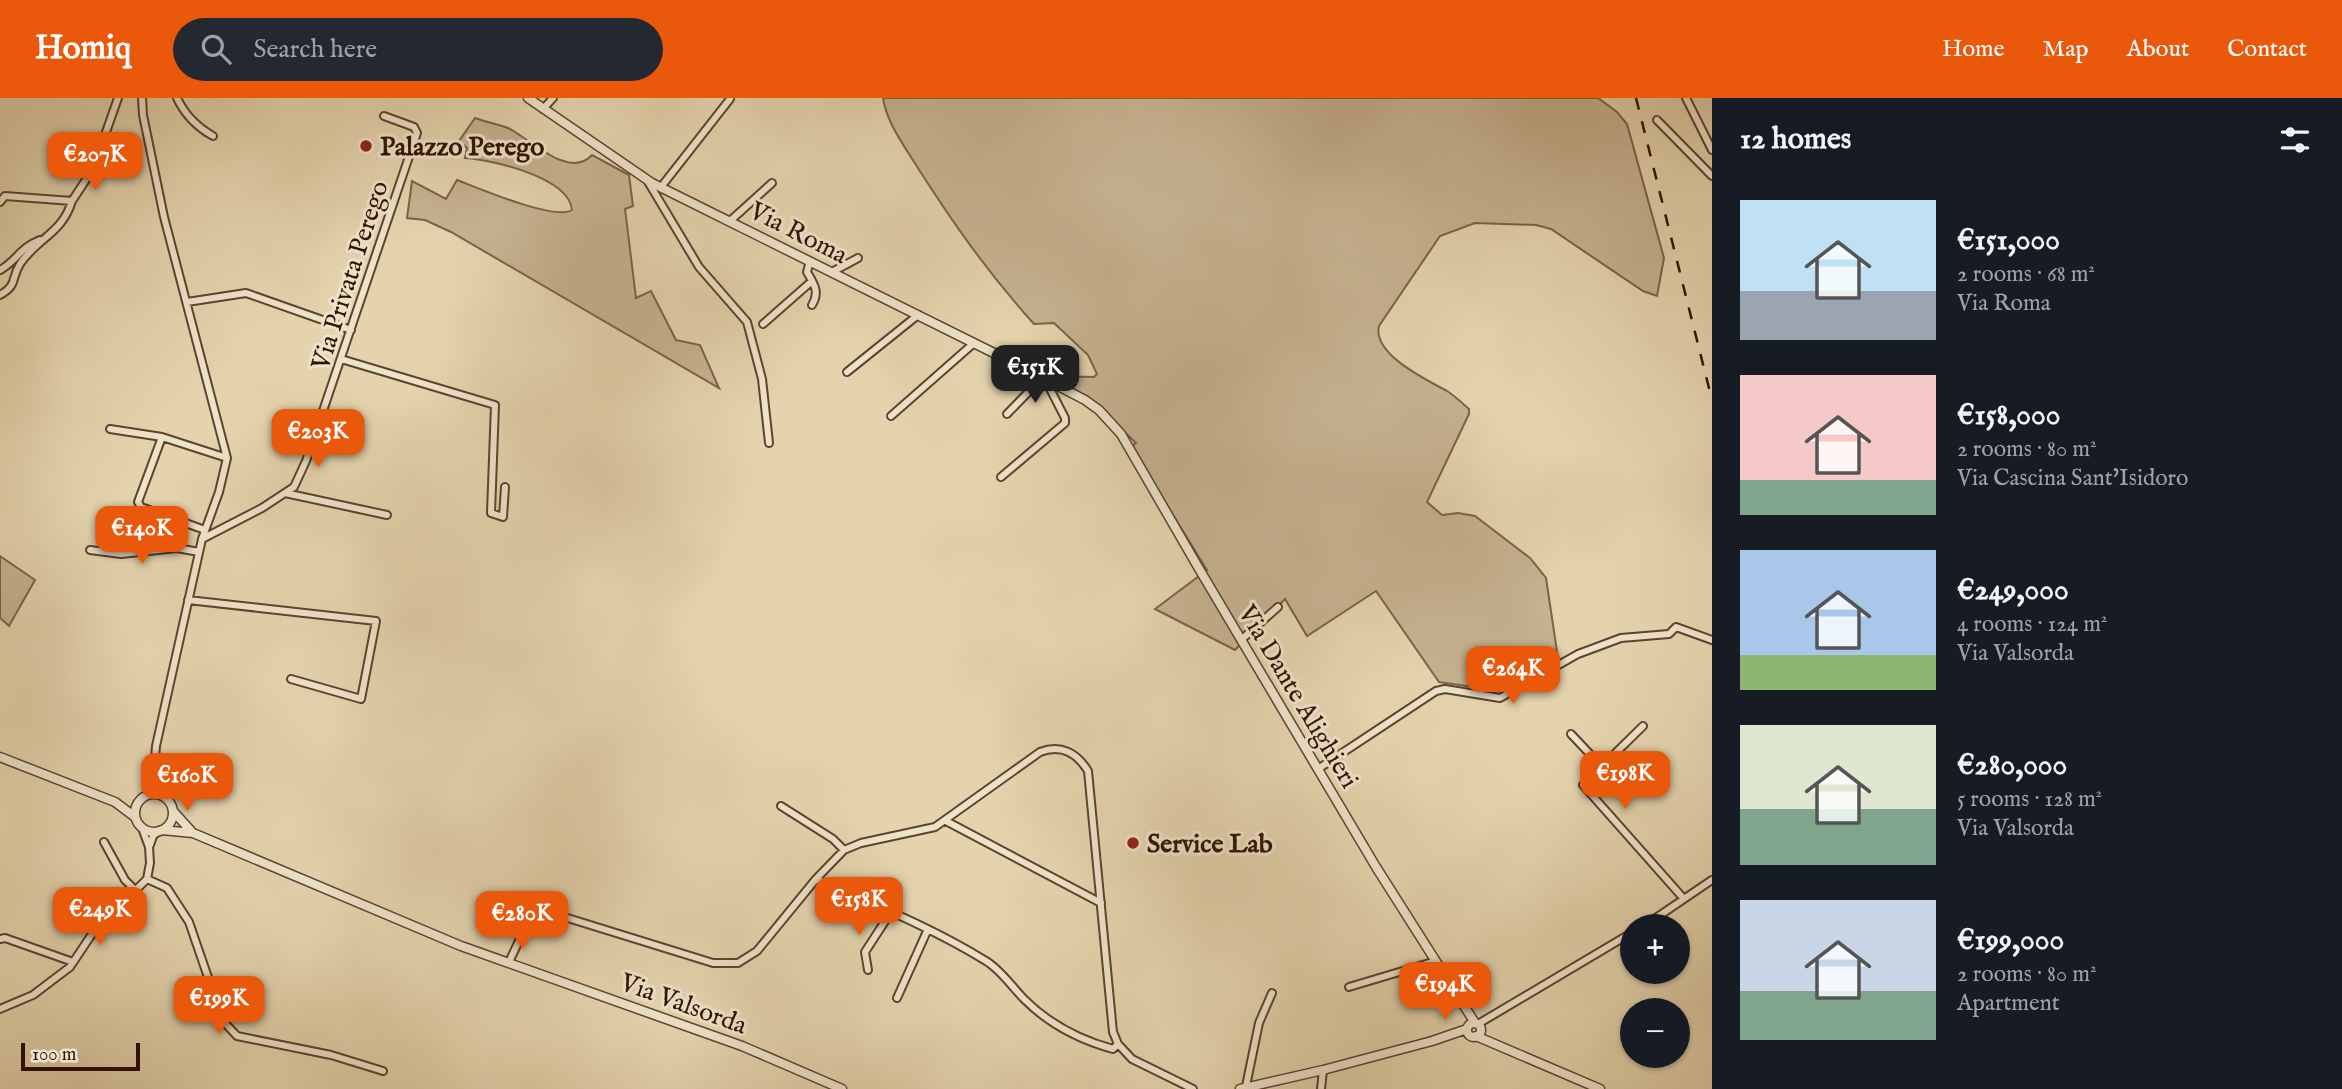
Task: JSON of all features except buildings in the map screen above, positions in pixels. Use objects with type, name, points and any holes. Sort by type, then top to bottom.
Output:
[{"type":"street","points":[[0,295],[14,284],[20,263],[60,227],[68,215],[72,201],[93,169],[118,98]]},
{"type":"street","points":[[135,817],[136,805],[154,775],[156,746],[199,552],[227,458],[164,217],[143,115],[142,98]]},
{"type":"street","points":[[177,98],[200,129],[214,136]]},
{"type":"street","name":"Via Roma","points":[[528,98],[661,187],[974,343],[1085,400],[1099,410]]},
{"type":"street","points":[[543,109],[553,98]]},
{"type":"street","points":[[1686,98],[1712,150]]},
{"type":"street","points":[[661,187],[730,99]]},
{"type":"street","name":"Via Privata Perego","points":[[202,539],[262,508],[294,487],[306,461],[417,132],[414,127],[384,116]]},
{"type":"street","points":[[1657,120],[1712,176]]},
{"type":"street","points":[[54,150],[76,157],[97,157]]},
{"type":"street","points":[[646,178],[699,267],[747,322],[762,379],[769,443]]},
{"type":"street","points":[[730,221],[772,183]]},
{"type":"street","points":[[0,202],[5,196],[72,201]]},
{"type":"street","points":[[0,270],[26,246],[46,238]]},
{"type":"street","points":[[832,272],[858,258]]},
{"type":"street","points":[[810,261],[807,272],[816,289],[816,298],[812,305]]},
{"type":"street","points":[[763,324],[812,282]]},
{"type":"street","points":[[187,302],[246,293],[351,330]]},
{"type":"street","points":[[847,372],[918,315]]},
{"type":"street","points":[[891,416],[974,343]]},
{"type":"street","points":[[341,359],[495,405],[491,513],[503,517],[505,487]]},
{"type":"street","points":[[1001,477],[1065,423],[1065,418],[1044,379],[1007,414]]},
{"type":"street","name":"Via Dante Alighieri","points":[[1099,410],[1121,433],[1318,769],[1463,1003],[1474,1029]]},
{"type":"street","points":[[110,429],[162,437],[227,458]]},
{"type":"street","points":[[162,437],[138,502],[139,506],[205,530]]},
{"type":"street","points":[[285,493],[387,515]]},
{"type":"street","points":[[90,550],[121,554],[177,548],[199,552]]},
{"type":"street","points":[[188,600],[376,621],[361,699],[291,679]]},
{"type":"street","points":[[1241,640],[1278,607]]},
{"type":"street","points":[[1318,769],[1436,691],[1445,689],[1500,698],[1562,661],[1621,638],[1669,634],[1676,628],[1712,639]]},
{"type":"street","points":[[1643,726],[1583,785],[1684,899]]},
{"type":"street","points":[[1571,734],[1602,767]]},
{"type":"street","points":[[1118,1044],[1113,1049],[1097,1044],[1051,1022],[1027,1002],[989,962],[928,929],[816,879],[844,850],[861,843],[935,827],[1041,752],[1052,748],[1067,752],[1081,760],[1088,771],[1113,1032],[1118,1044],[1132,1059],[1193,1089]]},
{"type":"street","points":[[0,757],[115,802],[135,817],[142,828],[149,847],[150,863],[147,879],[94,931],[73,962],[33,995],[0,1009]]},
{"type":"street","points":[[154,775],[162,796]]},
{"type":"street","points":[[115,802],[143,797],[162,796],[167,799],[173,810],[170,822],[153,836],[149,847]]},
{"type":"street","points":[[781,806],[833,839],[844,850]]},
{"type":"street","name":"Via Valsorda","points":[[173,810],[193,833]]},
{"type":"street","points":[[946,821],[1101,903]]},
{"type":"street","points":[[142,828],[154,832],[161,830]]},
{"type":"street","name":"Via Valsorda","points":[[161,830],[193,833],[461,946],[755,1051],[842,1089]]},
{"type":"street","points":[[104,842],[125,880],[135,890]]},
{"type":"street","points":[[110,856],[117,849]]},
{"type":"street","points":[[147,879],[167,888],[189,922],[223,1021],[237,1036],[331,1055],[383,1072]]},
{"type":"street","name":"Via Valsorda","points":[[509,962],[527,924],[545,911],[713,963],[738,964],[757,951],[816,879]]},
{"type":"street","points":[[1662,914],[1711,883]]},
{"type":"street","points":[[869,970],[865,952],[891,912]]},
{"type":"street","points":[[897,998],[928,929]]},
{"type":"street","points":[[0,939],[5,938],[73,962]]},
{"type":"street","points":[[1272,993],[1259,1023],[1243,1088],[1323,1070],[1474,1029],[1491,1016],[1620,940]]},
{"type":"street","points":[[1349,987],[1436,961]]},
{"type":"street","points":[[1474,1029],[1501,1046],[1593,1088]]},
{"type":"street","points":[[1321,1089],[1323,1070]]},
{"type":"shaded area","points":[[883,98],[1598,98],[1617,112],[1627,124],[1664,258],[1657,296],[1643,291],[1551,229],[1536,225],[1475,223],[1440,236],[1379,326],[1379,336],[1392,356],[1450,393],[1469,409],[1427,502],[1442,515],[1458,513],[1475,516],[1530,558],[1546,578],[1558,658],[1501,691],[1439,682],[1376,591],[1307,636],[1285,599],[1235,650],[1155,609],[1207,570],[1131,447],[1136,443],[1087,396],[1049,376],[1094,377],[1097,374],[1088,355],[1054,323],[1034,324],[1001,286],[957,227],[906,149],[892,125]]},
{"type":"shaded area","points":[[475,118],[508,128],[561,160],[572,163],[583,161],[592,155],[629,175],[633,206],[625,209],[636,298],[651,291],[676,340],[700,345],[719,388],[451,232],[425,220],[407,218],[412,181],[446,199],[457,180],[534,207],[550,211],[572,210],[568,198],[558,188],[528,172],[493,162],[465,158],[467,148],[459,141]]},
{"type":"shaded area","points":[[0,556],[35,580],[9,626],[0,618]]},
{"type":"railway","points":[[1636,98],[1712,400]]},
{"type":"place","name":"Palazzo Perego","points":[[366,146]]},
{"type":"place","name":"Service Lab","points":[[1133,843]]}]
